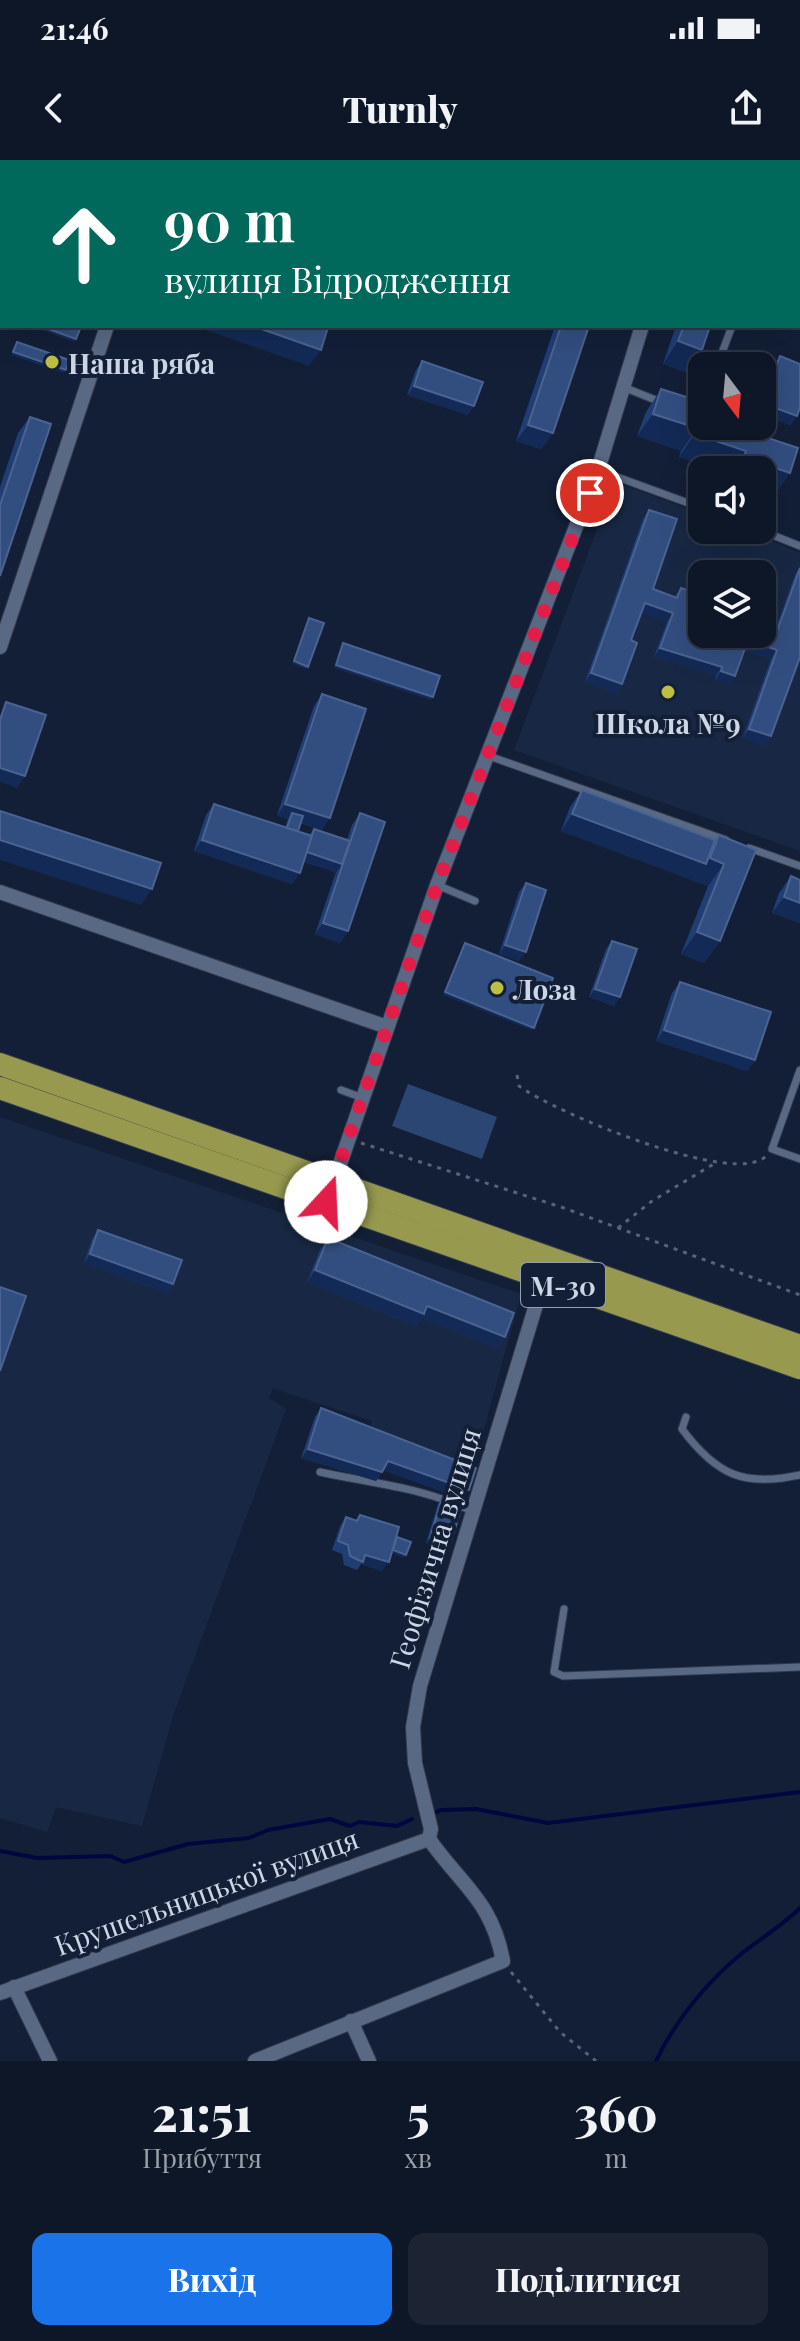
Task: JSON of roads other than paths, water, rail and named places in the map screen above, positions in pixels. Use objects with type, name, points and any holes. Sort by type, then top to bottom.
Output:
[{"type":"highway","name":"М-30","points":[[0,1064],[537,1276],[800,1368]]},
{"type":"highway","name":"М-30","points":[[0,1088],[800,1346]]},
{"type":"street","points":[[0,647],[106,328]]},
{"type":"street","points":[[330,1192],[437,885],[598,470],[641,328]]},
{"type":"street","points":[[0,892],[387,1027]]},
{"type":"street","name":"Геофізична вулиця","points":[[429,1839],[431,1829],[415,1763],[413,1727],[420,1686],[539,1295],[537,1276]]},
{"type":"street","points":[[255,2061],[503,1961],[497,1932],[478,1896],[429,1839]]},
{"type":"street","name":"Крушельницької вулиця","points":[[7,1990],[429,1839]]},
{"type":"street","points":[[7,1990],[50,2061]]},
{"type":"street","points":[[351,2021],[369,2061]]},
{"type":"lane","points":[[722,352],[731,328]]},
{"type":"lane","points":[[623,387],[673,407]]},
{"type":"lane","points":[[598,470],[688,503]]},
{"type":"lane","points":[[776,536],[800,546]]},
{"type":"lane","points":[[489,756],[800,866]]},
{"type":"lane","points":[[437,885],[475,901]]},
{"type":"lane","points":[[800,1070],[772,1149],[800,1159]]},
{"type":"lane","points":[[341,1090],[363,1098]]},
{"type":"lane","points":[[686,1417],[682,1429],[692,1443],[736,1476],[755,1482],[800,1475]]},
{"type":"lane","points":[[320,1472],[369,1483],[399,1484],[438,1494],[472,1511]]},
{"type":"lane","points":[[564,1609],[554,1663],[554,1672],[563,1676],[800,1667]]},
{"type":"waterway","points":[[431,1815],[441,1810],[476,1809],[548,1823],[800,1792]]},
{"type":"waterway","points":[[0,1851],[37,1858],[110,1856],[124,1862],[188,1844],[249,1838],[268,1830],[330,1819],[350,1826],[359,1822],[397,1826],[412,1819]]},
{"type":"waterway","points":[[656,2061],[682,2017],[716,1977],[800,1908]]},
{"type":"place","name":"Наша ряба","points":[[52,362]]},
{"type":"place","name":"Школа №9","points":[[668,692]]},
{"type":"place","name":"Лоза","points":[[497,988]]}]
